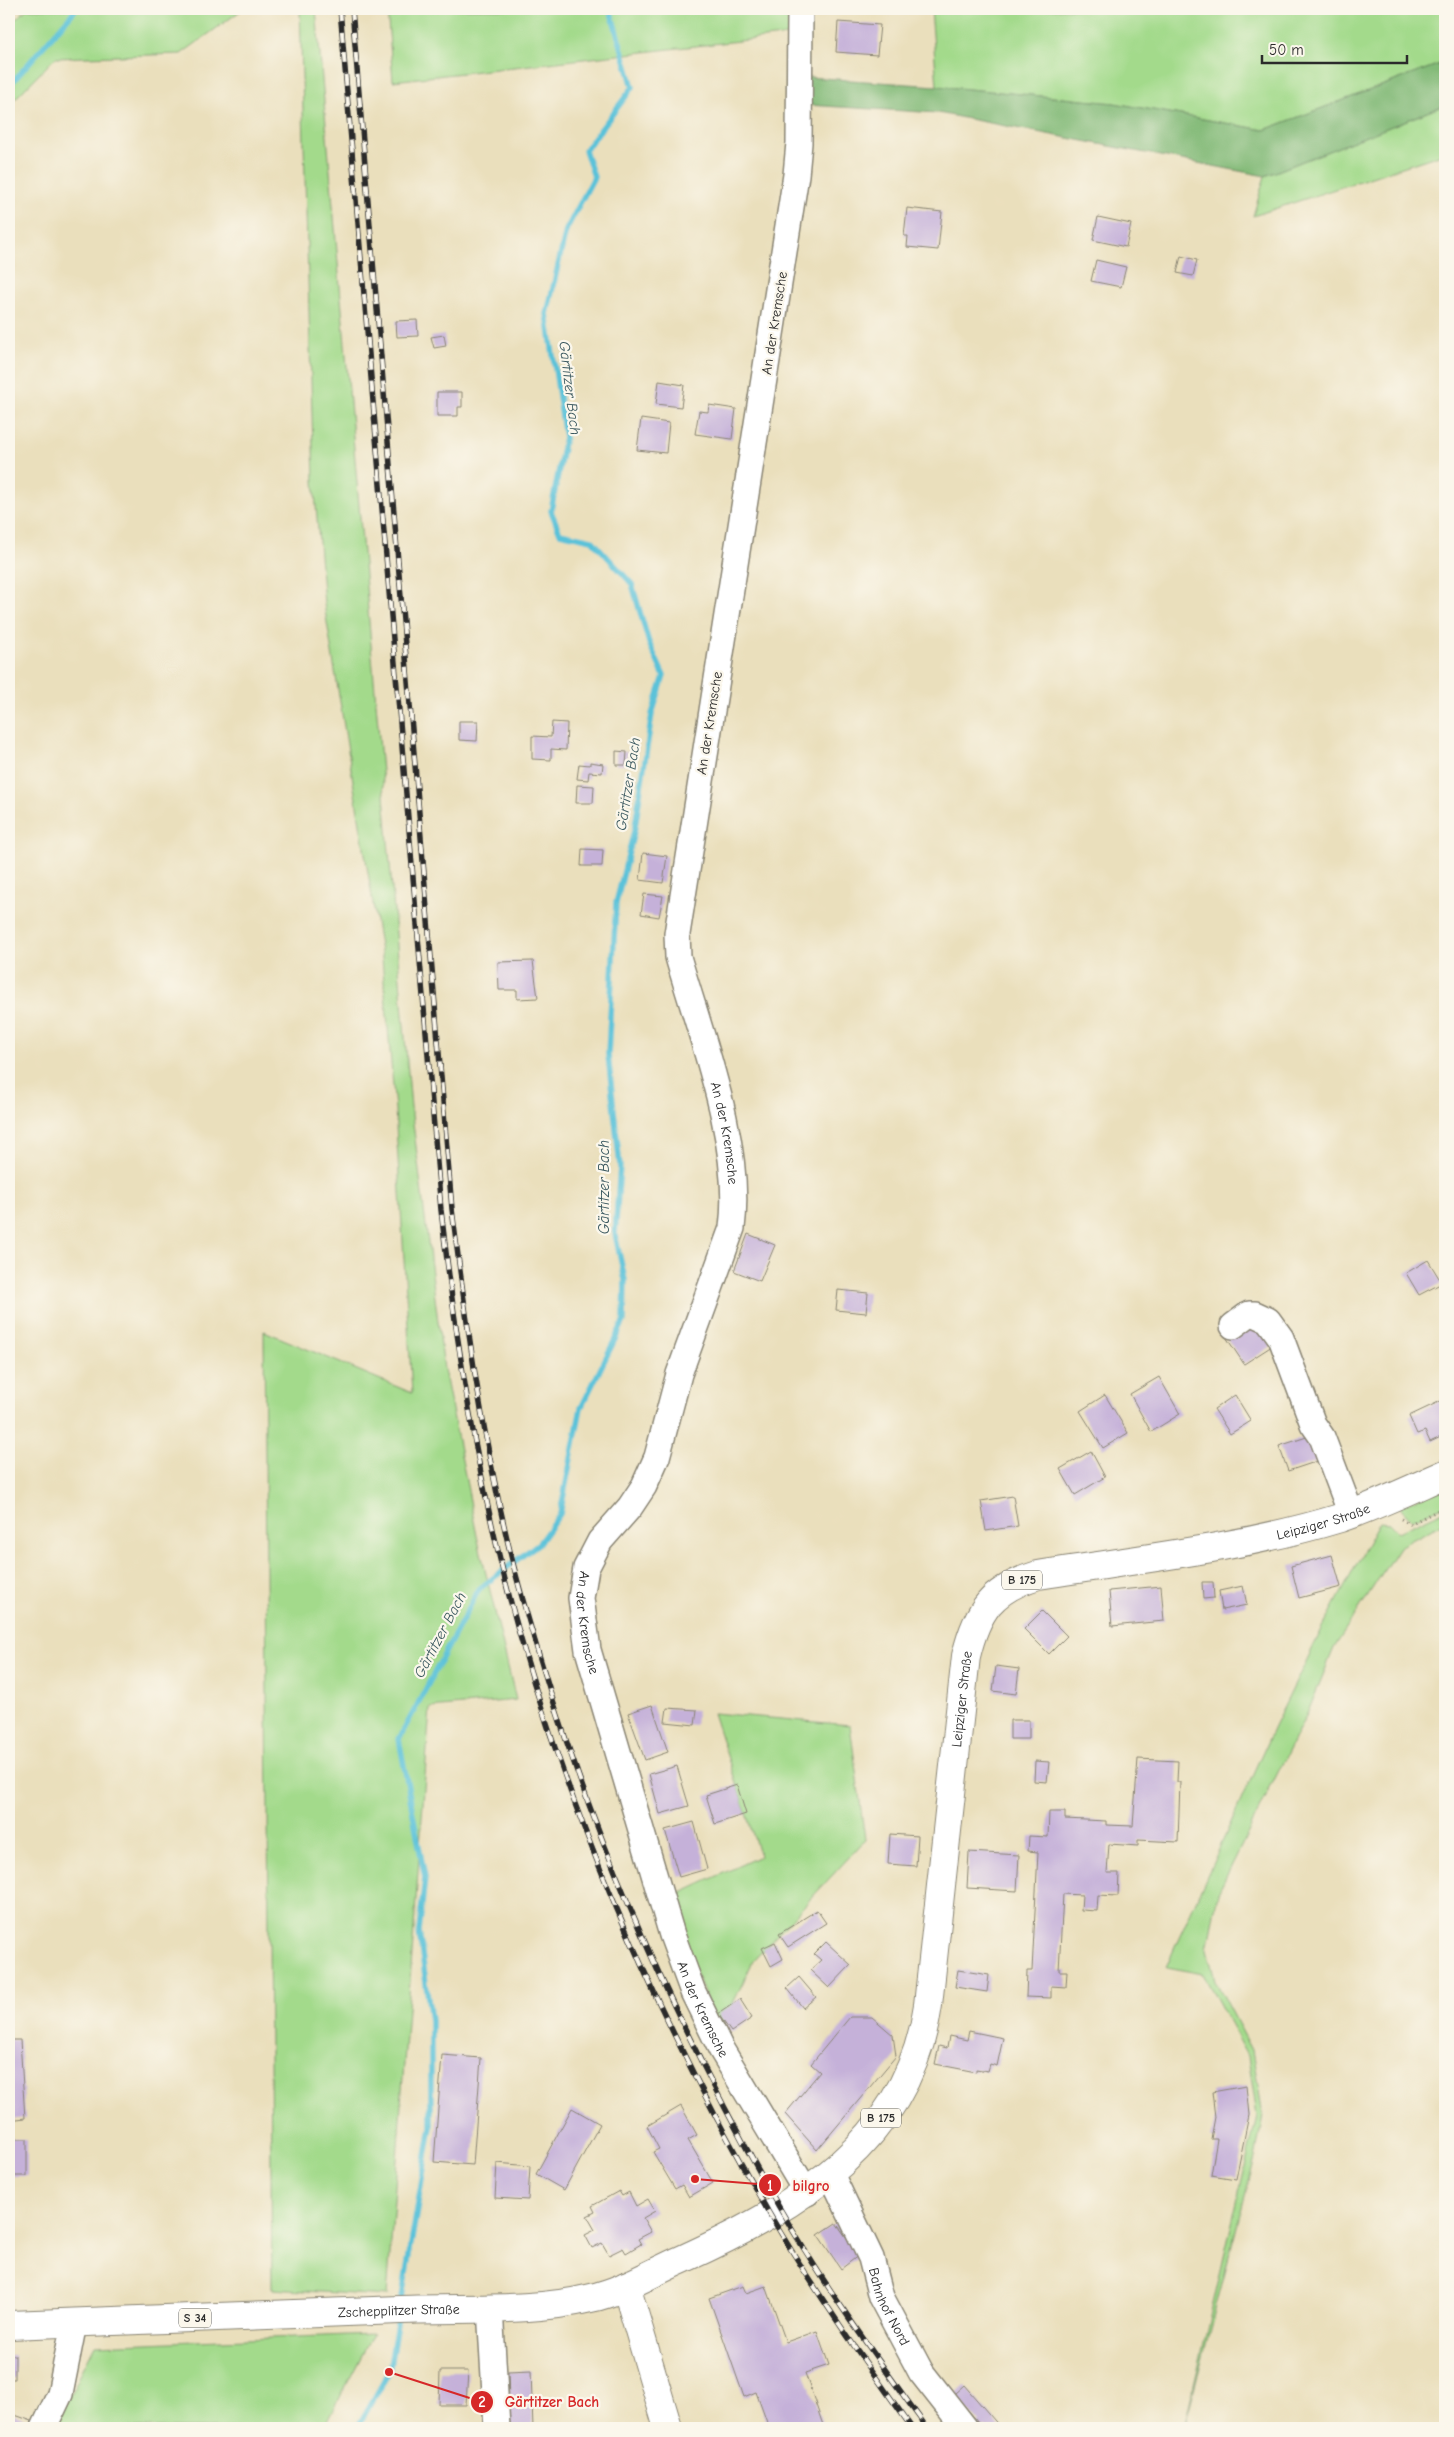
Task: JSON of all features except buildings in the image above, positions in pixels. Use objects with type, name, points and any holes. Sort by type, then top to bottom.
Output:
[{"type":"main road","name":"Leipziger Straße","points":[[770,2215],[807,2193],[831,2174],[868,2136],[895,2099],[907,2078],[924,2030],[966,1656],[971,1634],[981,1613],[990,1600],[1010,1585],[1038,1575],[1237,1544],[1288,1532],[1351,1514],[1445,1474]]},
{"type":"main road","name":"Zschepplitzer Straße","points":[[9,2325],[490,2308],[567,2303],[594,2298],[626,2286],[726,2240],[770,2215]]},
{"type":"main road","points":[[626,2286],[668,2428]]},
{"type":"street","name":"An der Kremsche","points":[[800,9],[799,143],[796,175],[676,934],[678,957],[724,1115],[735,1204],[733,1220],[679,1374],[657,1457],[644,1486],[630,1507],[600,1541],[586,1568],[581,1598],[588,1650],[672,1935],[693,1992],[720,2049],[807,2193]]},
{"type":"street","points":[[1233,1326],[1249,1314],[1255,1314],[1268,1320],[1281,1338],[1312,1424],[1322,1437],[1351,1514]]},
{"type":"street","name":"Bahnhof Nord","points":[[831,2174],[871,2258],[881,2296],[921,2372],[965,2428]]},
{"type":"street","points":[[490,2308],[497,2428]]},
{"type":"street","points":[[44,2428],[60,2394],[74,2322]]},
{"type":"path","points":[[1397,1516],[1410,1524],[1445,1507]]},
{"type":"green space","points":[[27,9],[243,9],[181,54],[55,58],[9,105],[9,25]]},
{"type":"green space","points":[[300,9],[316,9],[411,1107],[444,1369],[477,1536],[516,1700],[430,1708],[387,2296],[272,2289],[264,1331],[412,1393],[395,1109],[382,958],[324,604],[314,481]]},
{"type":"green space","points":[[387,9],[794,9],[793,33],[782,36],[393,81]]},
{"type":"green space","points":[[931,9],[1445,9],[1445,62],[1264,130],[1114,103],[937,86]]},
{"type":"green space","points":[[1445,62],[1445,105],[1265,176],[938,113],[807,105],[807,77],[937,86],[1114,103],[1264,130]]},
{"type":"green space","points":[[1445,105],[1445,153],[1253,216],[1265,176]]},
{"type":"green space","points":[[1445,1486],[1445,1505],[1412,1520],[1399,1506]]},
{"type":"green space","points":[[1445,1510],[1445,1522],[1399,1547],[1334,1648],[1308,1712],[1218,1893],[1207,1949],[1215,1980],[1252,2050],[1263,2115],[1256,2154],[1184,2428],[1257,2116],[1248,2056],[1203,1974],[1166,1967],[1274,1727],[1321,1631],[1379,1522],[1389,1523],[1398,1532]]},
{"type":"green space","points":[[713,1713],[850,1725],[865,1840],[753,1961],[719,2033],[668,1899],[760,1856]]},
{"type":"green space","points":[[373,2334],[324,2428],[53,2428],[95,2345]]},
{"type":"waterway","points":[[9,86],[76,9]]},
{"type":"waterway","name":"Gärtitzer Bach","points":[[401,2303],[431,2127],[431,2021],[419,1931],[425,1878],[399,1739],[479,1589],[539,1543],[560,1514],[581,1408],[624,1321],[625,1280],[615,1234],[620,1166],[608,1055],[616,903],[635,827],[652,714],[664,676],[649,643],[632,584],[592,540],[560,533],[551,511],[565,437],[547,314],[566,230],[594,177],[585,150],[633,87],[610,9]]},
{"type":"waterway","name":"Gärtitzer Bach","points":[[357,2428],[389,2372],[398,2317]]},
{"type":"railway","points":[[340,9],[441,1210],[464,1381],[488,1509],[520,1637],[547,1723],[576,1807],[646,1974],[684,2055],[785,2241],[856,2349],[912,2428]]},
{"type":"railway","points":[[352,9],[452,1209],[476,1377],[490,1460],[508,1543],[534,1640],[574,1763],[598,1829],[652,1958],[713,2084],[779,2207],[813,2264],[927,2428]]},
{"type":"place","name":"bilgro","points":[[695,2179]]},
{"type":"place","name":"Gärtitzer Bach","points":[[389,2372]]}]
